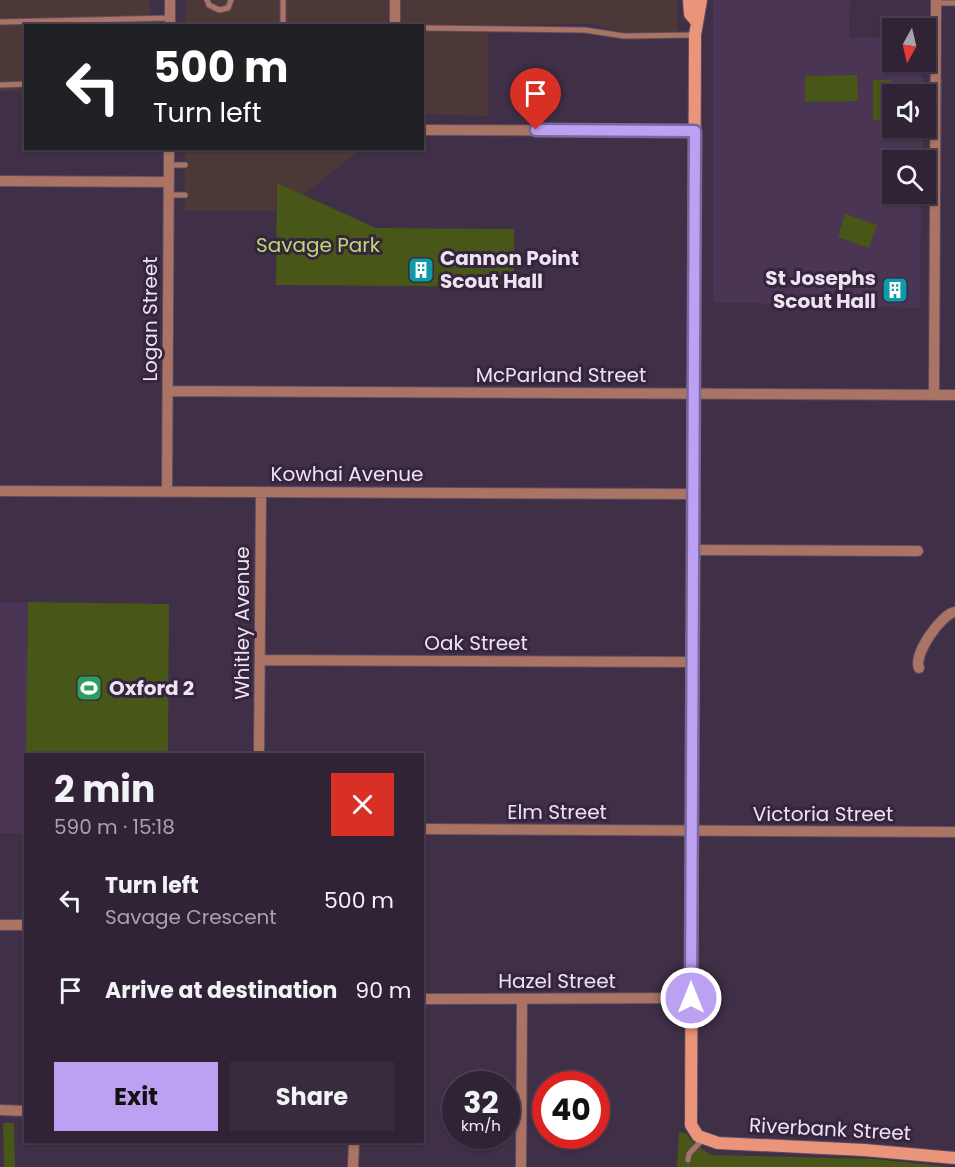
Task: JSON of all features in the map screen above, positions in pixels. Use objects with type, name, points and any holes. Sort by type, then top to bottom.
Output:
[{"type":"street","points":[[170,0],[170,22]]},
{"type":"street","points":[[394,0],[394,24]]},
{"type":"street","points":[[689,0],[690,15],[696,21]]},
{"type":"street","points":[[701,0],[701,14],[696,21],[695,35],[690,1117],[695,1132],[703,1139]]},
{"type":"street","points":[[934,395],[936,2]]},
{"type":"street","points":[[424,130],[695,131]]},
{"type":"street","name":"Logan Street","points":[[167,490],[169,150]]},
{"type":"street","points":[[0,181],[169,182]]},
{"type":"street","name":"McParland Street","points":[[168,391],[955,395]]},
{"type":"street","name":"Kowhai Avenue","points":[[0,491],[693,494]]},
{"type":"street","name":"Whitley Avenue","points":[[259,753],[261,492]]},
{"type":"street","points":[[693,549],[918,551]]},
{"type":"street","points":[[919,668],[919,656],[940,620],[948,613],[955,612]]},
{"type":"street","name":"Oak Street","points":[[260,660],[692,663]]},
{"type":"street","name":"Elm Street","points":[[424,830],[691,832]]},
{"type":"street","name":"Victoria Street","points":[[691,832],[955,832]]},
{"type":"street","points":[[0,925],[24,926]]},
{"type":"street","name":"Hazel Street","points":[[424,999],[691,998]]},
{"type":"street","points":[[521,1167],[522,1000]]},
{"type":"street","points":[[0,1110],[24,1111]]},
{"type":"street","name":"Riverbank Street","points":[[703,1139],[718,1143],[864,1150],[955,1158]]},
{"type":"street","points":[[353,1167],[354,1143]]},
{"type":"lane","points":[[207,0],[209,5],[219,10],[228,8],[231,0]]},
{"type":"lane","points":[[283,0],[283,24]]},
{"type":"lane","points":[[936,2],[955,3]]},
{"type":"lane","points":[[0,22],[170,22]]},
{"type":"lane","points":[[424,28],[585,30],[624,36],[695,35]]},
{"type":"lane","points":[[0,85],[24,84]]},
{"type":"lane","points":[[169,165],[185,165]]},
{"type":"lane","points":[[169,195],[185,195]]},
{"type":"lane","points":[[688,1160],[689,1154],[703,1139]]},
{"type":"shaded area","points":[[0,0],[150,0],[151,24],[24,24],[24,91],[0,91]]},
{"type":"shaded area","points":[[186,0],[677,0],[678,32],[620,32],[592,24],[488,25],[488,116],[424,114],[424,24],[185,24]]},
{"type":"shaded area","points":[[713,0],[850,0],[849,38],[882,38],[882,72],[922,72],[923,84],[882,84],[882,138],[922,138],[922,150],[882,150],[882,204],[921,204],[920,308],[713,302]]},
{"type":"shaded area","points":[[185,150],[360,150],[303,195],[277,184],[276,211],[185,211]]},
{"type":"shaded area","points":[[0,602],[28,602],[24,834],[0,833]]},
{"type":"green space","points":[[857,75],[858,101],[805,102],[805,76]]},
{"type":"green space","points":[[873,80],[892,80],[892,84],[882,84],[882,120],[873,120]]},
{"type":"green space","name":"Savage Park","points":[[277,183],[376,228],[514,229],[514,287],[276,285]]},
{"type":"green space","points":[[845,214],[877,225],[869,248],[838,237]]},
{"type":"green space","points":[[28,602],[169,604],[168,753],[26,753]]},
{"type":"green space","points":[[3,1123],[14,1123],[15,1167],[4,1167]]},
{"type":"green space","points":[[679,1132],[686,1133],[694,1143],[711,1155],[875,1159],[949,1167],[677,1167]]},
{"type":"place","name":"Cannon Point Scout Hall","points":[[421,270]]},
{"type":"place","name":"St Josephs Scout Hall","points":[[895,290]]},
{"type":"place","name":"Oxford 2","points":[[89,688]]},
{"type":"route","points":[[536,130],[695,131],[691,998]]}]
